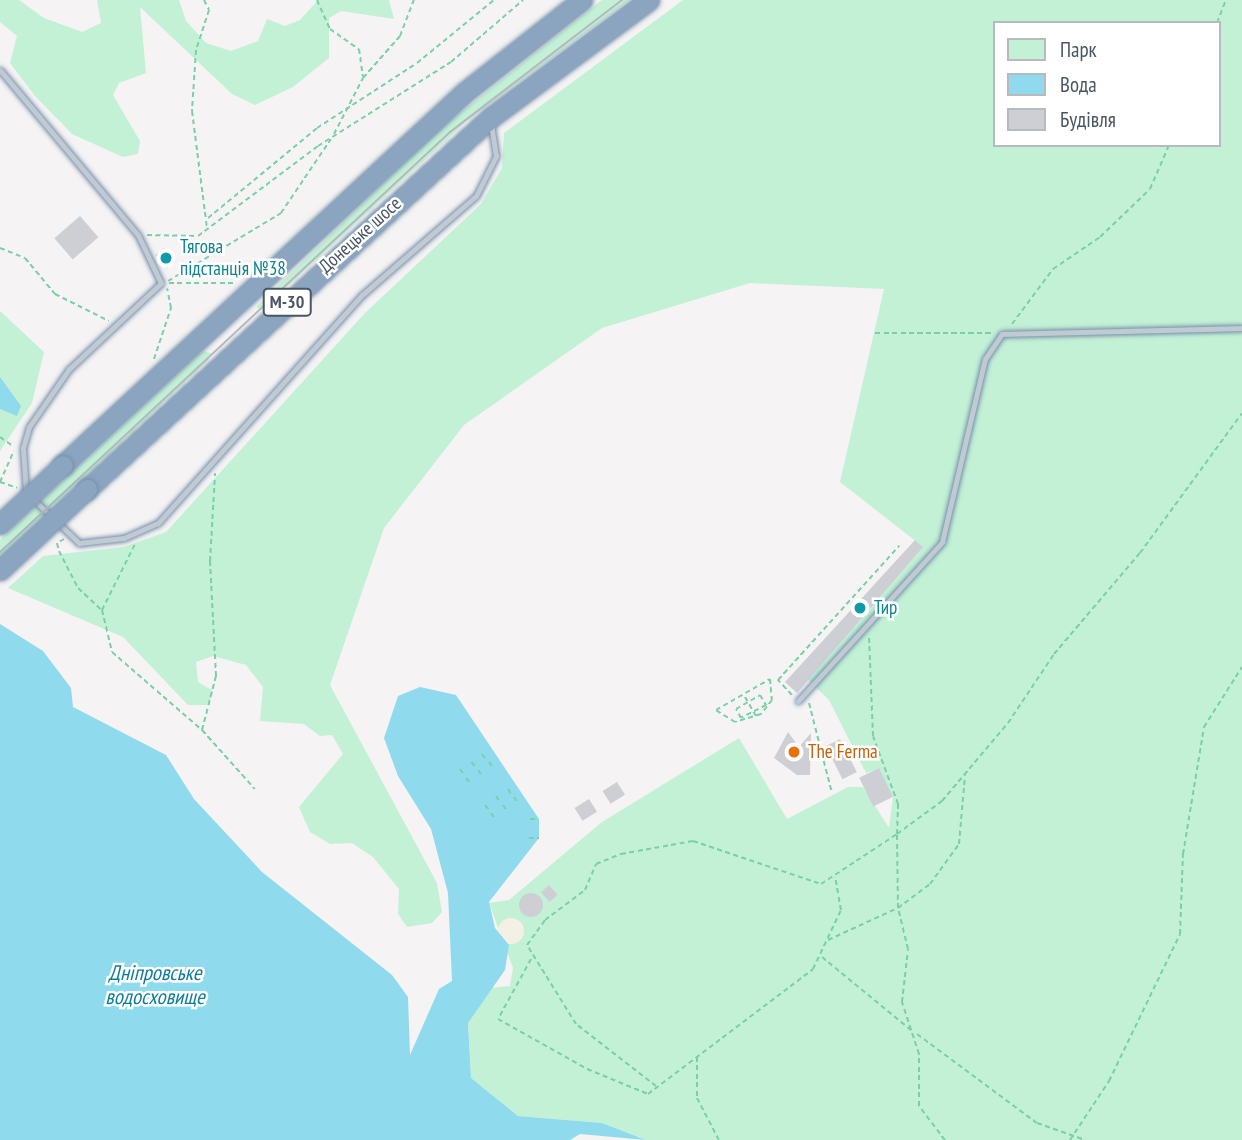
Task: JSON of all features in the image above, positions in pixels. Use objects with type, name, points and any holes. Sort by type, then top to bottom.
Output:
[{"type":"highway","name":"Донецьке шосе","points":[[0,524],[465,92],[582,0]]},
{"type":"highway","name":"Донецьке шосе","points":[[0,570],[490,118],[649,0]]},
{"type":"lane","points":[[0,71],[138,235],[161,283],[69,369],[29,427],[19,448],[24,491],[79,543],[141,530],[158,523],[362,295],[476,196],[496,156],[490,118]]},
{"type":"lane","points":[[798,701],[867,630],[942,542],[985,359],[1002,334],[1242,328]]},
{"type":"path","points":[[204,0],[209,10],[196,50],[192,111],[208,218],[207,229]]},
{"type":"path","points":[[317,0],[330,29],[359,49],[363,78]]},
{"type":"path","points":[[161,283],[281,213],[333,137],[363,78],[400,36],[414,0]]},
{"type":"path","points":[[208,218],[350,103],[417,63],[494,0]]},
{"type":"path","points":[[138,235],[198,236],[333,137],[451,62],[523,0]]},
{"type":"path","points":[[1218,21],[1226,0]]},
{"type":"path","points":[[875,333],[1002,334],[1053,269],[1100,237],[1150,189],[1168,147]]},
{"type":"path","points":[[0,248],[25,258],[55,294],[117,324]]},
{"type":"path","points":[[161,283],[237,283]]},
{"type":"path","points":[[152,365],[171,309],[170,290],[161,283]]},
{"type":"path","points":[[656,1086],[576,1024],[527,945],[531,938],[585,890],[596,863],[640,849],[693,841],[803,881],[821,884],[897,834],[909,831],[965,773],[1242,413]]},
{"type":"path","points":[[0,437],[19,448],[0,482],[24,491]]},
{"type":"path","points":[[202,730],[216,676],[210,561],[215,461]]},
{"type":"path","points":[[102,610],[141,530]]},
{"type":"path","points":[[71,536],[57,543],[59,551],[78,588],[102,610],[112,652],[202,730],[255,789]]},
{"type":"path","points":[[798,701],[778,680],[899,546]]},
{"type":"path","points":[[867,630],[874,653],[873,736],[898,804],[898,908],[908,949],[902,1002],[915,1033],[919,1106],[945,1140]]},
{"type":"path","points":[[1070,1140],[1108,1080],[1180,934],[1186,893],[1180,879],[1199,748],[1204,727],[1242,667]]},
{"type":"path","points":[[770,680],[767,706],[756,717],[741,720],[716,710],[770,680]]},
{"type":"path","points":[[807,692],[832,793]]},
{"type":"path","points":[[744,695],[756,717]]},
{"type":"path","points":[[741,720],[736,709],[760,695],[767,706]]},
{"type":"path","points":[[754,699],[760,708]]},
{"type":"path","points":[[742,706],[748,715]]},
{"type":"path","points":[[741,720],[767,706]]},
{"type":"path","points":[[482,754],[493,768]]},
{"type":"path","points":[[471,762],[481,776]]},
{"type":"path","points":[[460,769],[470,783]]},
{"type":"path","points":[[827,941],[898,908],[930,884],[959,844],[965,773]]},
{"type":"path","points":[[508,789],[518,803]]},
{"type":"path","points":[[496,796],[507,811]]},
{"type":"path","points":[[485,805],[495,819]]},
{"type":"path","points":[[530,819],[539,819]]},
{"type":"path","points":[[529,838],[538,838]]},
{"type":"path","points":[[533,957],[498,1019],[587,1069],[648,1094],[793,986],[821,956],[841,910],[835,876]]},
{"type":"path","points":[[821,956],[984,1089],[1037,1124],[1085,1140]]},
{"type":"path","points":[[697,1056],[697,1098],[719,1140]]},
{"type":"green space","points":[[0,0],[19,0],[44,18],[82,32],[101,23],[97,0],[179,0],[186,21],[206,43],[231,51],[258,41],[267,19],[285,26],[300,20],[318,0],[389,0],[394,19],[341,11],[329,18],[329,58],[293,87],[255,105],[232,94],[140,7],[146,73],[119,83],[113,95],[140,141],[138,154],[123,157],[72,134],[35,96],[10,63],[17,36],[0,22]]},
{"type":"green space","points":[[602,0],[629,0],[466,122],[262,310],[256,307],[441,128]]},
{"type":"green space","points":[[683,0],[1242,0],[1242,1140],[646,1140],[602,1123],[518,1116],[471,1078],[468,1022],[490,988],[510,986],[513,968],[489,903],[509,900],[602,822],[739,738],[787,819],[848,787],[863,787],[889,828],[893,797],[879,769],[866,773],[829,700],[805,677],[922,546],[840,482],[884,289],[750,283],[602,328],[464,425],[384,528],[330,685],[437,883],[442,912],[432,923],[407,927],[398,914],[399,889],[373,857],[352,843],[330,844],[310,832],[299,807],[343,754],[332,735],[320,736],[304,724],[260,721],[263,687],[246,665],[213,656],[196,662],[198,682],[213,691],[209,705],[188,705],[123,637],[8,588],[43,556],[124,547],[166,532],[365,313],[481,204],[502,168],[504,133]]},
{"type":"green space","points":[[0,311],[44,352],[32,403],[0,451]]},
{"type":"green space","points":[[203,351],[211,353],[208,361],[0,557],[0,540]]},
{"type":"sand","points":[[511,918],[520,922],[524,931],[520,940],[511,944],[502,940],[498,931],[502,922]]},
{"type":"water","points":[[0,377],[21,406],[17,416],[0,409]]},
{"type":"water","name":"Дніпровське водосховище","points":[[0,624],[43,651],[71,688],[73,707],[166,755],[194,799],[262,872],[392,975],[408,997],[410,1055],[439,989],[452,981],[448,893],[431,829],[398,776],[384,738],[398,696],[420,687],[456,695],[539,819],[539,838],[489,902],[495,928],[509,945],[505,970],[468,1023],[471,1078],[518,1116],[602,1123],[646,1140],[580,1134],[570,1140],[0,1140]]},
{"type":"building","points":[[80,216],[98,237],[73,259],[54,238]]},
{"type":"building","name":"Тягова пiдстанцiя №38","points":[[164,248],[175,261],[167,268],[156,255]]},
{"type":"building","name":"Тир","points":[[915,540],[923,547],[797,693],[785,682]]},
{"type":"building","name":"The Ferma","points":[[788,732],[799,747],[811,733],[810,775],[797,775],[774,758]]},
{"type":"building","points":[[840,739],[857,772],[843,779],[826,746]]},
{"type":"building","points":[[879,768],[893,797],[873,806],[859,778]]},
{"type":"building","points":[[617,782],[625,795],[611,804],[603,791]]},
{"type":"building","points":[[589,799],[597,812],[583,821],[575,808]]},
{"type":"building","points":[[549,885],[558,895],[550,902],[541,892]]},
{"type":"building","points":[[531,893],[539,897],[543,905],[539,913],[531,917],[523,913],[519,905],[523,897]]},
{"type":"tram line","points":[[0,552],[450,132],[622,0]]},
{"type":"place","name":"Тягова пiдстанцiя №38","points":[[166,258]]},
{"type":"place","name":"Тир","points":[[860,608]]},
{"type":"place","name":"The Ferma","points":[[794,752]]}]
